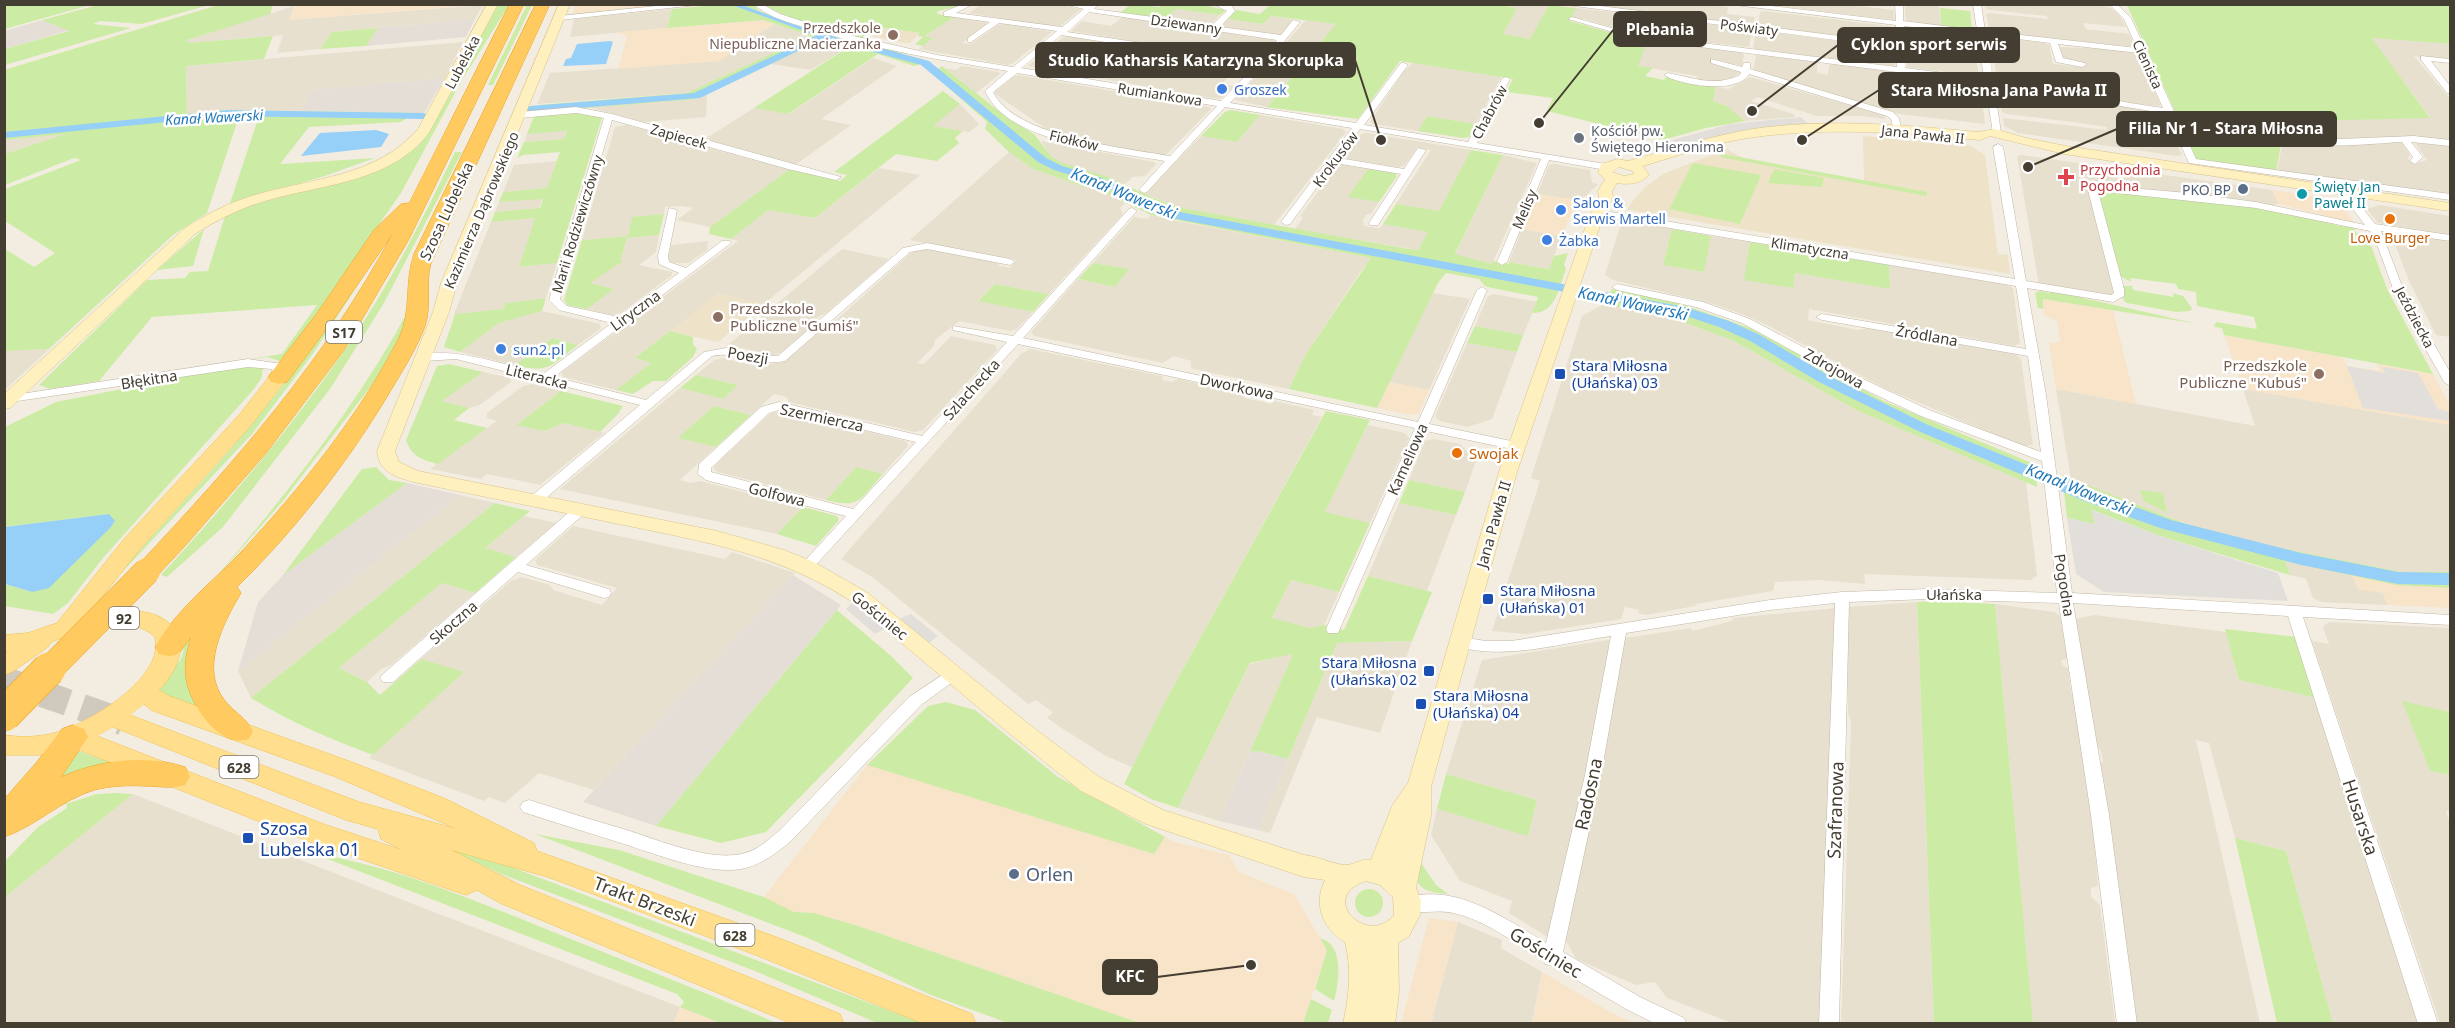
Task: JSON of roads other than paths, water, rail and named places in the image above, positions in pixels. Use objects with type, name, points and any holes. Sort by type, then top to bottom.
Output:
[{"type":"highway","name":"Szosa Lubelska","points":[[421,195],[517,4]]},
{"type":"highway","name":"Szosa Lubelska","points":[[250,558],[336,453],[398,359],[416,320],[418,308],[416,278],[424,254],[543,4]]},
{"type":"highway","points":[[279,377],[326,316],[381,234],[421,195]]},
{"type":"highway","name":"S17","points":[[4,715],[147,571],[250,458],[303,391],[355,316],[400,239],[421,195]]},
{"type":"highway","points":[[169,647],[189,617],[250,558]]},
{"type":"highway","points":[[238,731],[215,710],[208,699],[201,684],[200,656],[212,616],[250,558]]},
{"type":"highway","points":[[4,822],[47,772],[73,737]]},
{"type":"highway","points":[[4,822],[53,795],[99,777],[121,773],[174,776]]},
{"type":"main road","points":[[4,643],[27,642],[55,632],[246,419],[279,377]]},
{"type":"main road","name":"92","points":[[4,666],[55,632],[110,619],[141,620],[155,625],[168,637],[169,647]]},
{"type":"main road","points":[[4,745],[27,748],[73,737],[109,718],[143,691],[163,667],[169,647]]},
{"type":"main road","points":[[143,691],[160,703],[403,793],[481,826],[550,866]]},
{"type":"main road","name":"Trakt Brzeski","points":[[123,722],[355,812],[550,866],[766,946],[961,1023]]},
{"type":"main road","points":[[73,737],[318,833],[469,884],[510,894]]},
{"type":"main road","name":"Trakt Brzeski","points":[[355,812],[510,894],[829,1023]]},
{"type":"street","name":"Lubelska","points":[[140,277],[174,244],[210,219],[261,198],[344,177],[381,164],[415,143],[431,119],[493,4]]},
{"type":"street","name":"Kazimierza Dąbrowskiego","points":[[407,474],[392,468],[386,458],[386,451],[441,312],[448,283],[566,4]]},
{"type":"street","points":[[560,18],[703,4]]},
{"type":"street","name":"Rumiankowa","points":[[756,4],[777,16],[834,34],[937,57],[1546,157],[1614,175]]},
{"type":"street","points":[[970,4],[947,14],[1262,63]]},
{"type":"street","name":"Dziewanny","points":[[1066,4],[1283,38]]},
{"type":"street","points":[[1214,28],[1231,10],[1216,4]]},
{"type":"street","name":"Poświaty","points":[[1562,4],[1900,46]]},
{"type":"street","points":[[1730,4],[2054,43],[2143,51]]},
{"type":"street","points":[[1899,4],[1902,100]]},
{"type":"street","points":[[1977,4],[1997,133]]},
{"type":"street","name":"Cienista","points":[[2112,4],[2127,18],[2192,161],[2451,197]]},
{"type":"street","points":[[1013,70],[1092,8]]},
{"type":"street","points":[[1572,19],[1637,37],[1988,81],[2170,111]]},
{"type":"street","points":[[970,40],[997,21]]},
{"type":"street","points":[[1144,190],[1262,63],[1296,22]]},
{"type":"street","points":[[1107,63],[1131,43]]},
{"type":"street","points":[[2054,43],[2059,60],[2082,65]]},
{"type":"street","points":[[1668,75],[1721,86],[1730,84],[1744,76],[1750,51]]},
{"type":"street","points":[[1178,70],[1196,53]]},
{"type":"street","points":[[2451,61],[2424,58],[2451,91]]},
{"type":"street","points":[[1714,61],[1890,114],[1895,118],[1897,128]]},
{"type":"street","name":"Krokusów","points":[[1286,222],[1404,65]]},
{"type":"street","name":"Fiołków","points":[[1013,70],[988,91],[989,96],[1001,107],[1029,125],[1063,140],[1172,159]]},
{"type":"street","points":[[2065,92],[2061,77],[2075,78]]},
{"type":"street","name":"Chabrów","points":[[1471,145],[1506,79]]},
{"type":"street","name":"Zapiecek","points":[[520,115],[576,110],[609,116],[791,167],[836,177]]},
{"type":"street","name":"Marii Rodziewiczówny","points":[[609,116],[554,300],[563,308],[620,321]]},
{"type":"street","name":"Jana Pawła II","points":[[1406,897],[1419,816],[1419,787],[1516,446],[1598,213],[1606,197],[1614,194],[1614,175],[1640,178],[1642,175],[1636,167],[1709,142],[1753,133],[1803,128],[1897,128],[1981,138]]},
{"type":"street","name":"Jana Pawła II","points":[[1864,128],[1981,138]]},
{"type":"street","points":[[2018,143],[2010,148],[1998,147],[1981,138],[1984,133],[1997,133],[2018,143],[2451,207]]},
{"type":"street","points":[[2404,139],[2418,157],[2415,161]]},
{"type":"street","points":[[2291,140],[2315,143],[2404,139],[2451,143]]},
{"type":"street","name":"Pogodna","points":[[1998,147],[2031,353],[2040,395],[2066,598],[2100,815],[2127,1023]]},
{"type":"street","points":[[1374,223],[1421,150]]},
{"type":"street","name":"Melisy","points":[[1502,262],[1546,157]]},
{"type":"street","points":[[1334,160],[1407,172]]},
{"type":"street","points":[[1614,175],[1613,164],[1636,167]]},
{"type":"street","name":"Klimatyczna","points":[[1598,213],[2113,299],[2118,297],[2119,289],[2092,190],[2096,188],[2174,194],[2270,208],[2339,224],[2373,228]]},
{"type":"street","name":"Jeździecka","points":[[2344,191],[2373,228],[2390,260],[2400,294],[2451,382]]},
{"type":"street","points":[[672,210],[663,255],[664,264],[688,272]]},
{"type":"street","name":"Szlachecka","points":[[807,566],[925,440],[1132,211]]},
{"type":"street","points":[[2373,228],[2451,238]]},
{"type":"street","name":"Liryczna","points":[[545,378],[726,243]]},
{"type":"street","name":"Poezji","points":[[534,501],[713,352],[723,350],[767,360],[783,358],[900,254],[912,248],[927,246],[1010,262]]},
{"type":"street","name":"Błękitna","points":[[6,402],[140,277]]},
{"type":"street","name":"Zdrojowa","points":[[1617,287],[1700,304],[1746,321],[1861,383],[1904,403],[2047,459]]},
{"type":"street","name":"Kameliowa","points":[[1333,629],[1482,290]]},
{"type":"street","name":"Źródlana","points":[[1822,317],[2031,353]]},
{"type":"street","name":"Dworkowa","points":[[957,328],[1516,446]]},
{"type":"street","name":"Literacka","points":[[424,358],[456,356],[649,404]]},
{"type":"street","name":"Błękitna","points":[[6,402],[260,363],[278,366],[279,377]]},
{"type":"street","name":"Szermiercza","points":[[704,467],[765,410],[779,406],[925,440]]},
{"type":"street","name":"Golfowa","points":[[704,467],[705,474],[711,477],[857,514]]},
{"type":"street","name":"Gościniec","points":[[407,474],[743,544],[807,566],[850,590],[1066,766],[1116,798],[1155,817],[1304,866],[1312,878],[1338,884]]},
{"type":"street","name":"Skoczna","points":[[388,678],[580,510]]},
{"type":"street","points":[[517,567],[604,593]]},
{"type":"street","name":"Ułańska","points":[[1460,642],[1486,646],[1511,646],[1701,615],[1842,597],[1938,594],[2066,598],[2451,620]]},
{"type":"street","name":"Szafranowa","points":[[1829,1023],[1842,597]]},
{"type":"street","name":"Husarska","points":[[2294,611],[2428,1023]]},
{"type":"street","name":"Radosna","points":[[1552,958],[1593,775],[1619,630]]},
{"type":"street","points":[[529,807],[695,858],[726,862],[752,858],[768,850],[794,827],[915,701],[953,674]]},
{"type":"street","name":"Jana Pawła II","points":[[1377,872],[1386,859],[1404,806],[1419,787]]},
{"type":"street","points":[[1366,870],[1377,872],[1393,879],[1406,897],[1408,913],[1400,927],[1384,936],[1373,938],[1356,935],[1342,927],[1331,910],[1338,884],[1366,870]]},
{"type":"street","name":"Gościniec","points":[[1406,897],[1457,904],[1496,922],[1552,958],[1633,1003],[1677,1023]]},
{"type":"street","points":[[1356,935],[1363,964],[1363,990],[1357,1023]]},
{"type":"street","points":[[1381,1023],[1385,992],[1384,936]]},
{"type":"water","points":[[613,42],[606,64],[563,66],[566,59],[571,58],[577,44]]},
{"type":"water","points":[[376,130],[389,134],[381,147],[301,156],[320,133]]},
{"type":"water","points":[[109,514],[115,521],[110,528],[49,588],[32,592],[5,584],[5,527]]},
{"type":"waterway","points":[[734,4],[822,36]]},
{"type":"waterway","name":"Kanał Wawerski","points":[[530,109],[696,96],[822,36],[843,41]]},
{"type":"waterway","name":"Kanał Wawerski","points":[[855,44],[925,63],[1042,160],[1058,168],[1098,180],[1177,215],[1680,310],[1724,324],[1755,338],[1824,379],[1923,428],[2088,496],[2166,524],[2301,559],[2398,578],[2450,579]]},
{"type":"waterway","name":"Kanał Wawerski","points":[[4,135],[228,113],[424,116]]},
{"type":"tunnel","points":[[4,680],[123,722]]},
{"type":"place","name":"Przedszkole Niepubliczne Macierzanka","points":[[893,35]]},
{"type":"place","name":"Groszek","points":[[1222,89]]},
{"type":"place","name":"Cyklon sport serwis","points":[[1752,111]]},
{"type":"place","name":"Plebania","points":[[1539,123]]},
{"type":"place","name":"Kościół pw. Świętego Hieronima","points":[[1579,138]]},
{"type":"place","name":"Studio Katharsis Katarzyna Skorupka","points":[[1381,140]]},
{"type":"place","name":"Stara Miłosna Jana Pawła II","points":[[1802,140]]},
{"type":"place","name":"Filia Nr 1 – Stara Miłosna","points":[[2028,167]]},
{"type":"place","name":"Przychodnia Pogodna","points":[[2066,177]]},
{"type":"place","name":"PKO BP","points":[[2243,189]]},
{"type":"place","name":"Święty Jan Paweł II","points":[[2302,194]]},
{"type":"place","name":"Salon & Serwis Martell","points":[[1561,210]]},
{"type":"place","name":"Love Burger","points":[[2390,219]]},
{"type":"place","name":"Żabka","points":[[1547,240]]},
{"type":"place","name":"Przedszkole Publiczne \"Gumiś\"","points":[[718,317]]},
{"type":"place","name":"sun2.pl","points":[[501,349]]},
{"type":"place","name":"Stara Miłosna (Ułańska) 03","points":[[1560,374]]},
{"type":"place","name":"Przedszkole Publiczne \"Kubuś\"","points":[[2319,374]]},
{"type":"place","name":"Swojak","points":[[1457,453]]},
{"type":"place","name":"Stara Miłosna (Ułańska) 01","points":[[1488,599]]},
{"type":"place","name":"Stara Miłosna (Ułańska) 02","points":[[1429,671]]},
{"type":"place","name":"Stara Miłosna (Ułańska) 04","points":[[1421,704]]},
{"type":"place","name":"Szosa Lubelska 01","points":[[248,838]]},
{"type":"place","name":"Orlen","points":[[1014,874]]},
{"type":"place","name":"KFC","points":[[1251,965]]}]
